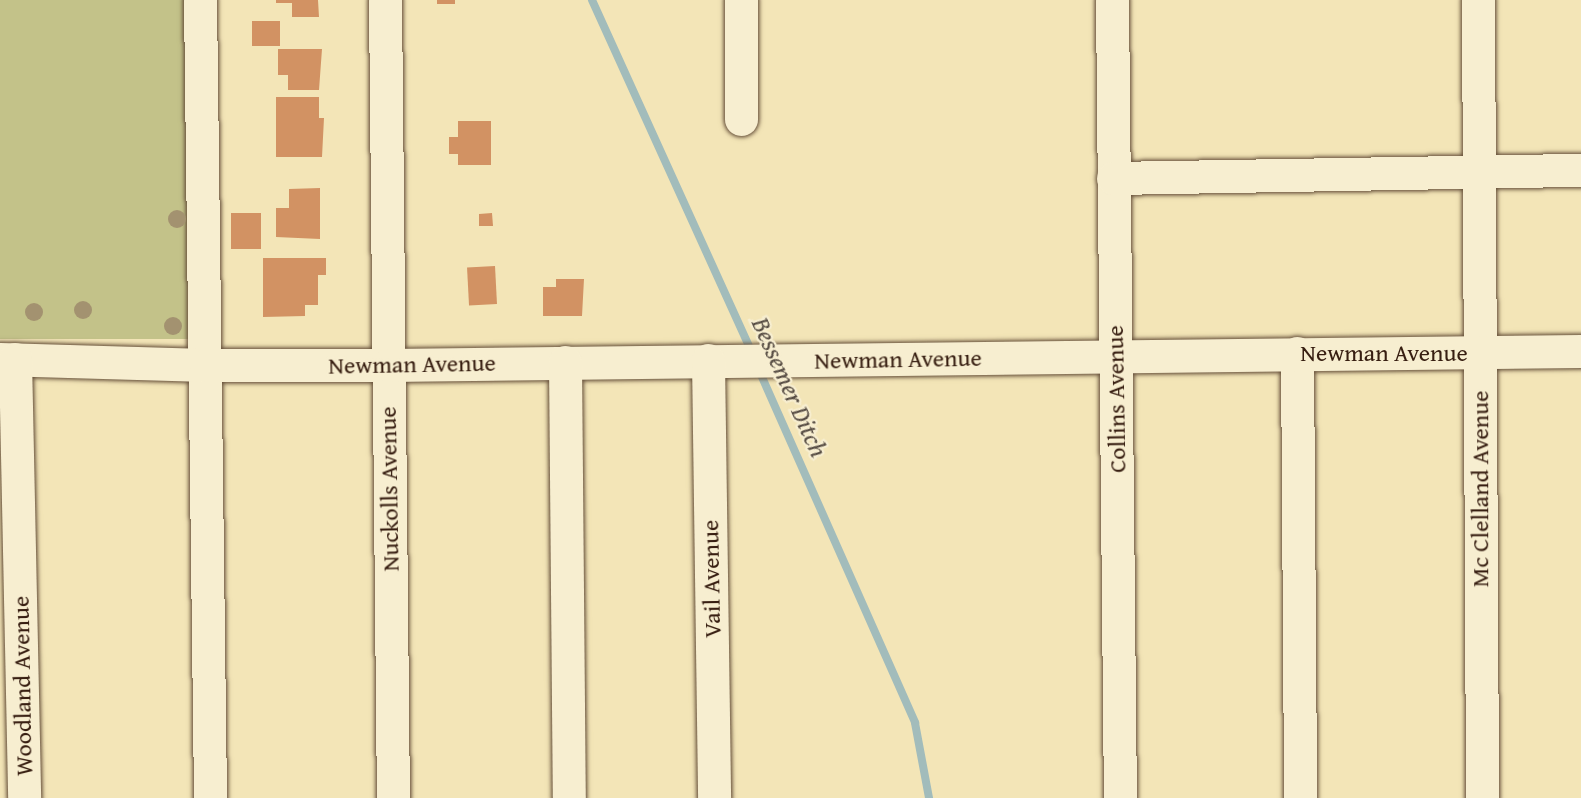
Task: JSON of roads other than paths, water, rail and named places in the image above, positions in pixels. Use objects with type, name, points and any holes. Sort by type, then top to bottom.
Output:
[{"type":"street","points":[[200,0],[210,798]]},
{"type":"street","name":"Nuckolls Avenue","points":[[385,0],[393,798]]},
{"type":"street","points":[[741,0],[741,119]]},
{"type":"street","name":"Collins Avenue","points":[[1112,0],[1120,798]]},
{"type":"street","name":"Mc Clelland Avenue","points":[[1478,0],[1482,798]]},
{"type":"street","points":[[1113,178],[1581,170]]},
{"type":"street","name":"Newman Avenue","points":[[8,359],[206,365],[388,365],[1581,351]]},
{"type":"street","points":[[1297,353],[1300,798]]},
{"type":"street","name":"Woodland Avenue","points":[[8,359],[24,798]]},
{"type":"street","name":"Vail Avenue","points":[[708,360],[714,798]]},
{"type":"street","points":[[565,362],[568,798]]},
{"type":"waterway","name":"Bessemer Ditch","points":[[592,0],[751,351]]},
{"type":"waterway","name":"Bessemer Ditch","points":[[758,368],[915,723],[929,798]]}]
